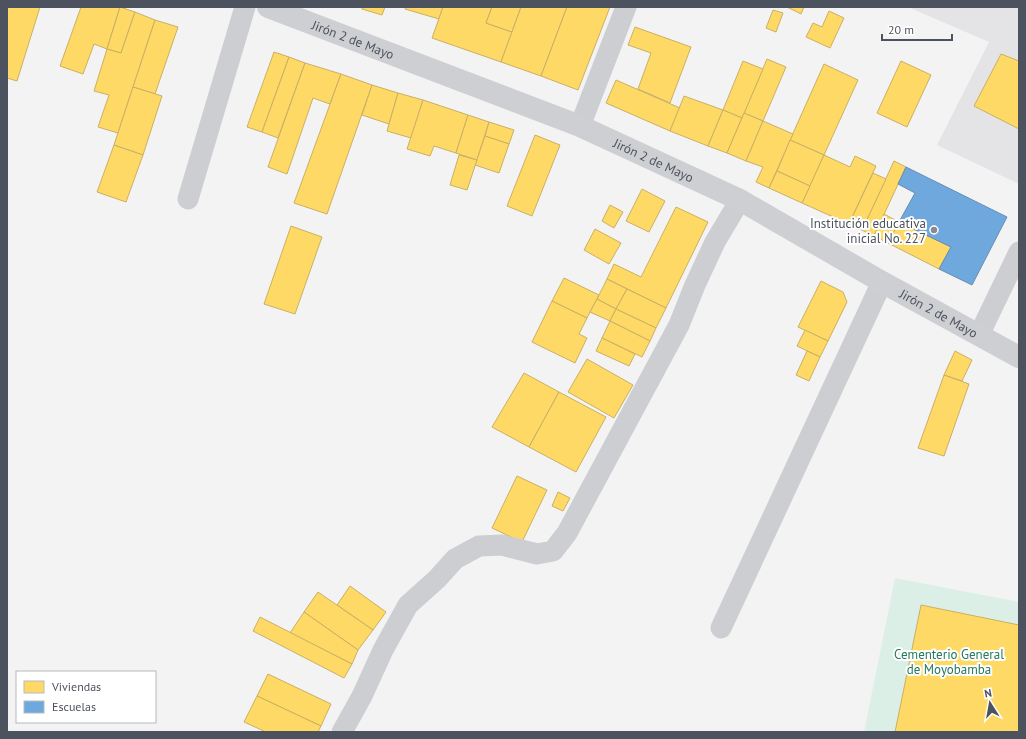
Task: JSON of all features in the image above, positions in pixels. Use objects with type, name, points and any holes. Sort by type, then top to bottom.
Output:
[{"type":"main road","name":"Jirón 2 de Mayo","points":[[268,7],[580,126],[740,200],[882,282],[1019,357]]},
{"type":"street","points":[[188,199],[245,7]]},
{"type":"street","points":[[580,126],[626,7]]},
{"type":"street","points":[[342,732],[362,696],[383,650],[408,605],[437,579],[455,559],[479,546],[502,545],[537,554],[553,551],[567,533],[679,325],[714,242],[740,200]]},
{"type":"street","points":[[979,335],[1019,252]]},
{"type":"street","points":[[721,628],[882,282]]},
{"type":"shaded area","points":[[908,7],[1019,7],[1019,184],[937,145],[989,42]]},
{"type":"green space","name":"Cementerio General de Moyobamba","points":[[895,578],[1019,602],[1019,732],[864,732]]},
{"type":"building: Viviendas","points":[[7,7],[40,7],[17,81],[7,78]]},
{"type":"building: Viviendas","points":[[81,7],[120,7],[107,49],[94,44],[83,74],[60,66]]},
{"type":"building: Viviendas","points":[[120,7],[135,12],[121,53],[107,49]]},
{"type":"building: Viviendas","points":[[362,7],[385,7],[382,15],[362,9]]},
{"type":"building: Viviendas","points":[[406,7],[443,7],[439,19],[405,9]]},
{"type":"building: Viviendas","points":[[443,7],[492,7],[486,23],[512,32],[501,62],[432,38]]},
{"type":"building: Viviendas","points":[[492,7],[521,7],[512,32],[486,23]]},
{"type":"building: Viviendas","points":[[521,7],[567,7],[541,76],[501,62]]},
{"type":"building: Viviendas","points":[[567,7],[610,7],[578,90],[541,76]]},
{"type":"building: Viviendas","points":[[787,7],[804,7],[801,14]]},
{"type":"building: Viviendas","points":[[773,10],[783,13],[776,32],[766,28]]},
{"type":"building: Viviendas","points":[[829,11],[844,18],[830,48],[806,37],[813,23],[822,27]]},
{"type":"building: Viviendas","points":[[135,12],[155,20],[118,133],[98,127],[109,95],[94,91],[107,49],[121,53]]},
{"type":"building: Viviendas","points":[[155,20],[178,27],[155,94],[133,87]]},
{"type":"building: Viviendas","points":[[635,27],[691,47],[670,103],[638,89],[651,53],[628,45]]},
{"type":"building: Viviendas","points":[[274,52],[289,57],[262,132],[247,127]]},
{"type":"building: Viviendas","points":[[1001,54],[1019,61],[1019,129],[974,106]]},
{"type":"building: Viviendas","points":[[289,57],[305,63],[278,138],[262,132]]},
{"type":"building: Viviendas","points":[[767,59],[786,67],[763,121],[744,113]]},
{"type":"building: Viviendas","points":[[743,61],[763,69],[742,118],[723,110]]},
{"type":"building: Viviendas","points":[[901,61],[931,75],[907,127],[877,113]]},
{"type":"building: Viviendas","points":[[305,63],[341,74],[330,104],[313,98],[287,174],[268,167]]},
{"type":"building: Viviendas","points":[[824,64],[858,80],[824,155],[790,140]]},
{"type":"building: Viviendas","points":[[341,74],[372,85],[327,214],[294,203]]},
{"type":"building: Viviendas","points":[[616,80],[680,108],[670,131],[606,103]]},
{"type":"building: Viviendas","points":[[372,85],[398,93],[389,124],[362,115]]},
{"type":"building: Viviendas","points":[[133,87],[162,96],[143,155],[114,145]]},
{"type":"building: Viviendas","points":[[398,93],[423,100],[411,138],[387,131]]},
{"type":"building: Viviendas","points":[[684,96],[723,110],[708,146],[670,131]]},
{"type":"building: Viviendas","points":[[423,100],[468,115],[456,153],[434,146],[430,156],[407,149]]},
{"type":"building: Viviendas","points":[[723,110],[742,118],[727,153],[708,146]]},
{"type":"building: Viviendas","points":[[744,113],[763,121],[746,161],[727,153]]},
{"type":"building: Viviendas","points":[[468,115],[489,122],[477,160],[456,153]]},
{"type":"building: Viviendas","points":[[763,121],[793,134],[769,188],[756,182],[763,167],[746,161]]},
{"type":"building: Viviendas","points":[[489,122],[514,130],[509,144],[485,136]]},
{"type":"building: Viviendas","points":[[535,135],[560,145],[532,216],[507,206]]},
{"type":"building: Viviendas","points":[[485,136],[509,144],[499,173],[475,165]]},
{"type":"building: Viviendas","points":[[790,140],[824,155],[810,186],[777,171]]},
{"type":"building: Viviendas","points":[[114,145],[143,155],[126,202],[97,192]]},
{"type":"building: Viviendas","points":[[459,155],[477,160],[467,190],[450,185]]},
{"type":"building: Viviendas","points":[[824,155],[850,167],[855,156],[876,166],[849,224],[802,203]]},
{"type":"building: Viviendas","points":[[894,161],[906,167],[874,236],[862,230]]},
{"type":"building: Viviendas","points":[[777,171],[810,186],[802,203],[769,188]]},
{"type":"building: Viviendas","points":[[873,173],[886,179],[862,230],[849,224]]},
{"type":"building: Viviendas","points":[[642,189],[665,201],[649,232],[626,221]]},
{"type":"building: Viviendas","points":[[610,205],[623,212],[614,228],[602,221]]},
{"type":"building: Viviendas","points":[[676,207],[708,222],[666,308],[607,279],[614,264],[641,277]]},
{"type":"building: Viviendas","points":[[884,214],[899,222],[888,243],[874,236]]},
{"type":"building: Viviendas","points":[[899,222],[951,247],[939,269],[888,243]]},
{"type":"building: Viviendas","points":[[291,226],[322,237],[295,314],[264,304]]},
{"type":"building: Viviendas","points":[[595,229],[621,243],[609,264],[584,250]]},
{"type":"building: Viviendas","points":[[564,278],[599,295],[587,318],[552,301]]},
{"type":"building: Viviendas","points":[[607,279],[627,289],[616,309],[597,299]]},
{"type":"building: Viviendas","points":[[821,281],[843,292],[847,302],[828,341],[798,327]]},
{"type":"building: Viviendas","points":[[627,289],[666,308],[656,328],[616,309]]},
{"type":"building: Viviendas","points":[[597,299],[616,309],[610,321],[590,312]]},
{"type":"building: Viviendas","points":[[552,301],[587,318],[579,334],[587,338],[575,363],[532,342]]},
{"type":"building: Viviendas","points":[[616,309],[656,328],[650,341],[610,321]]},
{"type":"building: Viviendas","points":[[610,321],[650,341],[642,357],[602,338]]},
{"type":"building: Viviendas","points":[[805,330],[828,341],[820,357],[797,346]]},
{"type":"building: Viviendas","points":[[602,338],[635,354],[629,366],[596,351]]},
{"type":"building: Viviendas","points":[[807,351],[820,357],[809,381],[796,375]]},
{"type":"building: Viviendas","points":[[955,351],[972,360],[962,381],[944,375]]},
{"type":"building: Viviendas","points":[[587,359],[633,385],[614,418],[568,392]]},
{"type":"building: Viviendas","points":[[524,373],[559,392],[529,447],[492,427]]},
{"type":"building: Viviendas","points":[[944,375],[969,384],[944,456],[918,448]]},
{"type":"building: Viviendas","points":[[559,392],[606,417],[576,472],[529,447]]},
{"type":"building: Viviendas","points":[[517,476],[547,490],[522,542],[492,528]]},
{"type":"building: Viviendas","points":[[558,492],[570,498],[563,511],[552,506]]},
{"type":"building: Viviendas","points":[[350,586],[386,612],[373,630],[337,605]]},
{"type":"building: Viviendas","points":[[318,592],[373,630],[358,650],[304,612]]},
{"type":"building: Viviendas","name":"Cementerio General de Moyobamba","points":[[921,605],[1019,625],[1019,732],[895,732]]},
{"type":"building: Viviendas","points":[[304,612],[358,650],[352,664],[290,633]]},
{"type":"building: Viviendas","points":[[260,617],[352,664],[344,678],[253,631]]},
{"type":"building: Viviendas","points":[[268,674],[331,704],[321,726],[257,696]]},
{"type":"building: Viviendas","points":[[257,696],[321,726],[318,732],[266,732],[244,722]]},
{"type":"building: Escuelas","points":[[906,167],[1007,217],[972,285],[939,269],[951,247],[899,222],[915,193],[898,184]]},
{"type":"place","name":"Institución educativa inicial No. 227","points":[[934,230]]}]
